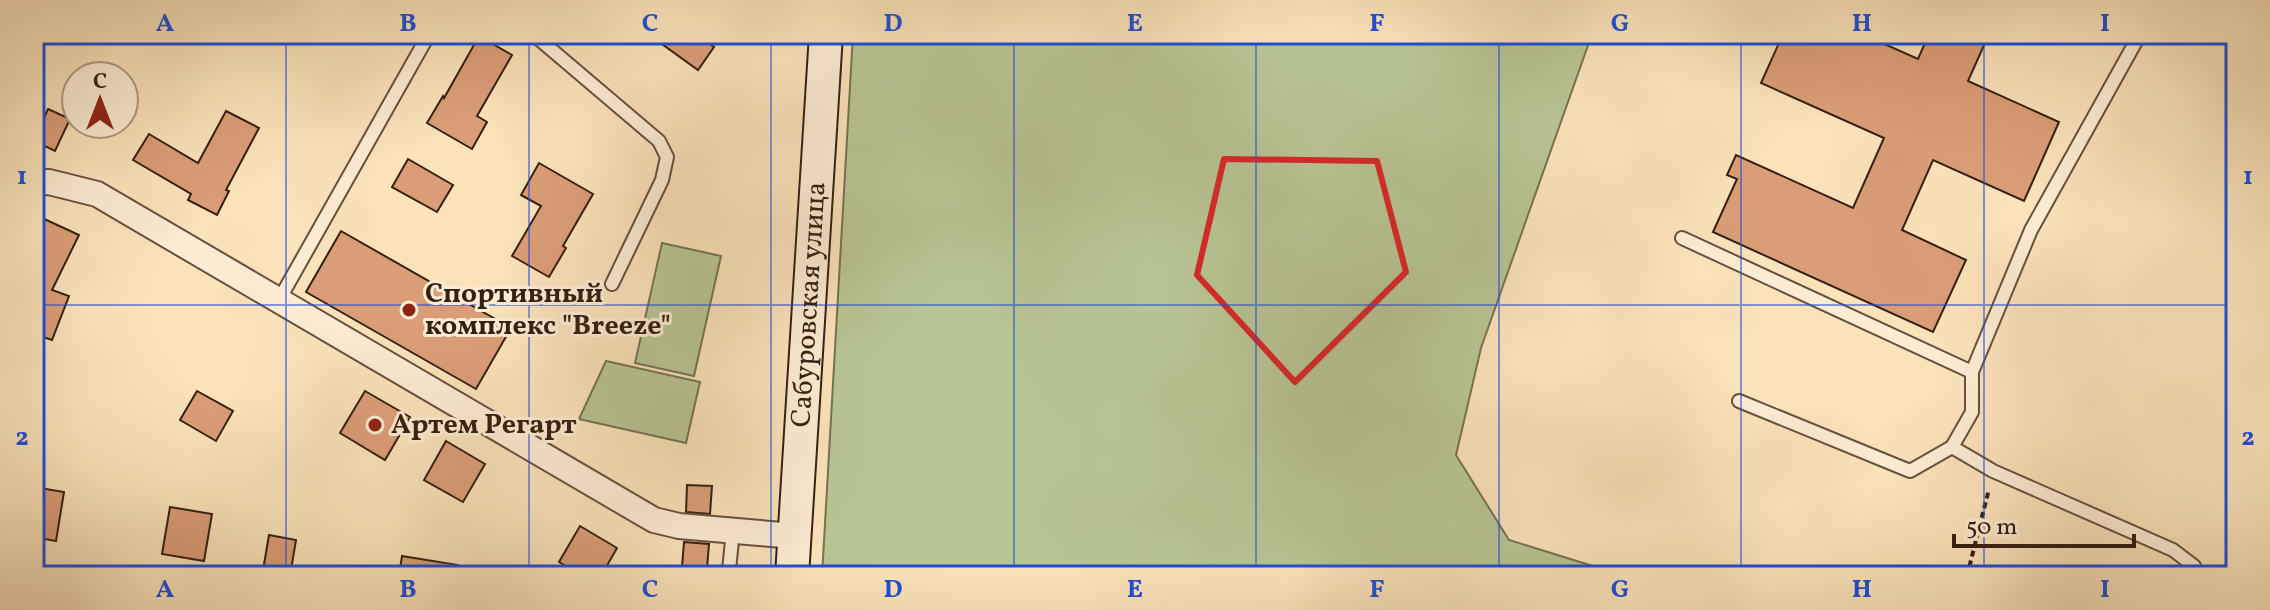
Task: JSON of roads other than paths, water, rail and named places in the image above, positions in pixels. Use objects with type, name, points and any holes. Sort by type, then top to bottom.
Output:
[{"type":"street","name":"Сабуровская улица","points":[[792,576],[826,34]]},
{"type":"street","points":[[34,183],[49,182],[97,194],[654,520],[679,526],[794,536]]},
{"type":"lane","points":[[279,300],[429,34]]},
{"type":"lane","points":[[533,34],[659,141],[667,157],[662,180],[612,284]]},
{"type":"lane","points":[[1739,401],[1910,471],[1952,447],[1972,412],[1972,372],[2031,230],[2140,34]]},
{"type":"lane","points":[[1682,238],[1972,372]]},
{"type":"lane","points":[[1952,447],[1993,471],[2173,550],[2194,566],[2198,576]]},
{"type":"lane","points":[[725,576],[729,570],[733,531]]},
{"type":"place","name":"Спортивный комплекс \"Breeze\"","points":[[409,310]]},
{"type":"place","name":"Артем Регарт","points":[[375,425]]}]
